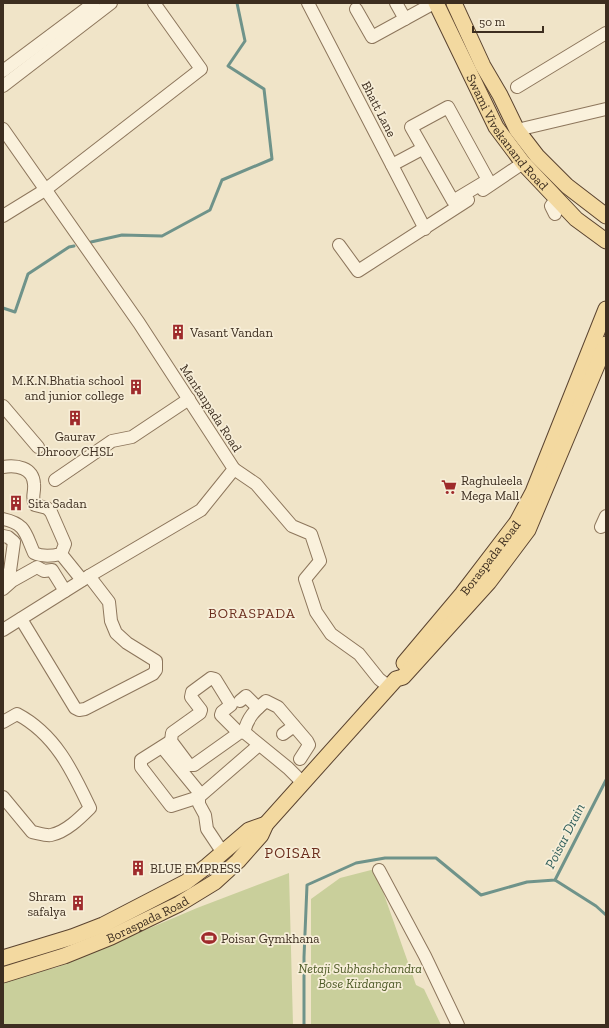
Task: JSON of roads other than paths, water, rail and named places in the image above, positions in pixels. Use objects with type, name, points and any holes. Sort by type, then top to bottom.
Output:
[{"type":"main road","name":"Swami Vivekanand Road","points":[[435,3],[496,127],[556,206],[606,241]]},
{"type":"main road","name":"Swami Vivekanand Road","points":[[454,3],[483,66],[500,95],[517,130],[537,156],[567,186],[606,216]]},
{"type":"main road","name":"Boraspada Road","points":[[3,975],[64,956],[111,937],[190,898],[215,882],[238,861],[261,835],[266,824],[302,782],[392,683],[397,670],[462,594],[517,522],[533,492],[606,309]]},
{"type":"main road","name":"Boraspada Road","points":[[392,683],[403,678],[463,612],[489,582],[528,530],[606,344]]},
{"type":"main road","name":"Boraspada Road","points":[[3,958],[72,938],[103,925],[182,884],[223,853],[249,830],[266,824]]},
{"type":"main road","points":[[182,884],[190,898]]},
{"type":"street","points":[[3,71],[94,3]]},
{"type":"street","points":[[3,86],[111,3]]},
{"type":"street","points":[[3,216],[45,190],[201,69],[154,3]]},
{"type":"street","name":"Bhatt Lane","points":[[308,3],[425,229]]},
{"type":"street","points":[[396,3],[405,18]]},
{"type":"street","points":[[356,9],[372,37],[435,3]]},
{"type":"street","points":[[517,87],[606,33]]},
{"type":"street","points":[[448,107],[488,180],[453,201],[422,149],[411,127],[448,107]]},
{"type":"street","points":[[517,130],[606,109]]},
{"type":"street","name":"Mantanpada Road","points":[[3,129],[139,323],[234,469],[201,510],[83,580],[21,619],[4,626]]},
{"type":"street","points":[[392,165],[422,149]]},
{"type":"street","points":[[338,245],[358,271],[425,229],[523,163]]},
{"type":"street","points":[[55,480],[112,440],[132,437],[188,399]]},
{"type":"street","points":[[3,406],[38,447]]},
{"type":"street","points":[[3,467],[14,466],[24,468],[32,474],[34,484],[32,501],[35,505],[47,508],[51,512],[65,544],[63,558],[66,566],[109,602],[111,620],[116,633],[127,643],[156,661],[156,670],[153,674],[85,709],[79,710],[75,708],[21,619]]},
{"type":"street","points":[[234,469],[256,484],[292,526],[312,534],[320,561],[305,579],[316,612],[331,634],[359,654],[379,679],[392,683]]},
{"type":"street","points":[[3,519],[16,522],[21,526],[34,553],[63,558]]},
{"type":"street","points":[[3,536],[8,537],[14,542],[10,571],[3,580]]},
{"type":"street","points":[[3,589],[12,581],[37,567],[44,571],[52,570],[65,591]]},
{"type":"street","points":[[259,744],[199,796],[171,806],[141,767],[141,760],[167,744],[172,733],[200,713],[201,710],[191,697],[192,692],[211,678],[215,679],[231,705],[222,712],[221,715],[241,732],[259,744],[288,768],[302,782]]},
{"type":"street","points":[[240,701],[246,696],[258,708]]},
{"type":"street","points":[[167,744],[189,765],[194,765],[241,732],[247,719],[266,701],[272,703],[309,744],[300,759]]},
{"type":"street","points":[[3,722],[16,714],[32,722],[61,751],[90,808],[66,828],[51,835],[32,832],[3,797]]},
{"type":"street","points":[[283,734],[294,726]]},
{"type":"street","points":[[167,744],[198,791],[199,804],[205,815],[207,829],[223,853]]},
{"type":"street","points":[[379,870],[425,956],[458,1025]]},
{"type":"waterway","points":[[91,242],[122,235],[162,236],[210,210],[222,180],[272,159],[264,89],[228,66],[245,41],[237,3]]},
{"type":"waterway","points":[[3,308],[15,312],[28,274],[69,247],[74,246]]},
{"type":"waterway","name":"Poisar Drain","points":[[304,1025],[304,957],[307,885],[356,863],[385,858],[436,858],[481,895],[527,882],[555,880],[606,780]]},
{"type":"waterway","points":[[555,880],[596,906],[606,915]]},
{"type":"place","name":"Vasant Vandan","points":[[178,332]]},
{"type":"place","name":"M.K.N.Bhatia school and junior college","points":[[136,387]]},
{"type":"place","name":"Gaurav Dhroov CHSL","points":[[75,418]]},
{"type":"place","name":"Raghuleela Mega Mall","points":[[449,487]]},
{"type":"place","name":"Sita Sadan","points":[[16,503]]},
{"type":"place","name":"BLUE EMPRESS","points":[[138,868]]},
{"type":"place","name":"Shram safalya","points":[[78,903]]},
{"type":"place","name":"Poisar Gymkhana","points":[[209,938]]},
{"type":"district","name":"BORASPADA","points":[[252,613]]},
{"type":"district","name":"POISAR","points":[[293,853]]},
{"type":"park label","name":"Netaji Subhashchandra Bose Kirdangan","points":[[360,976]]}]
